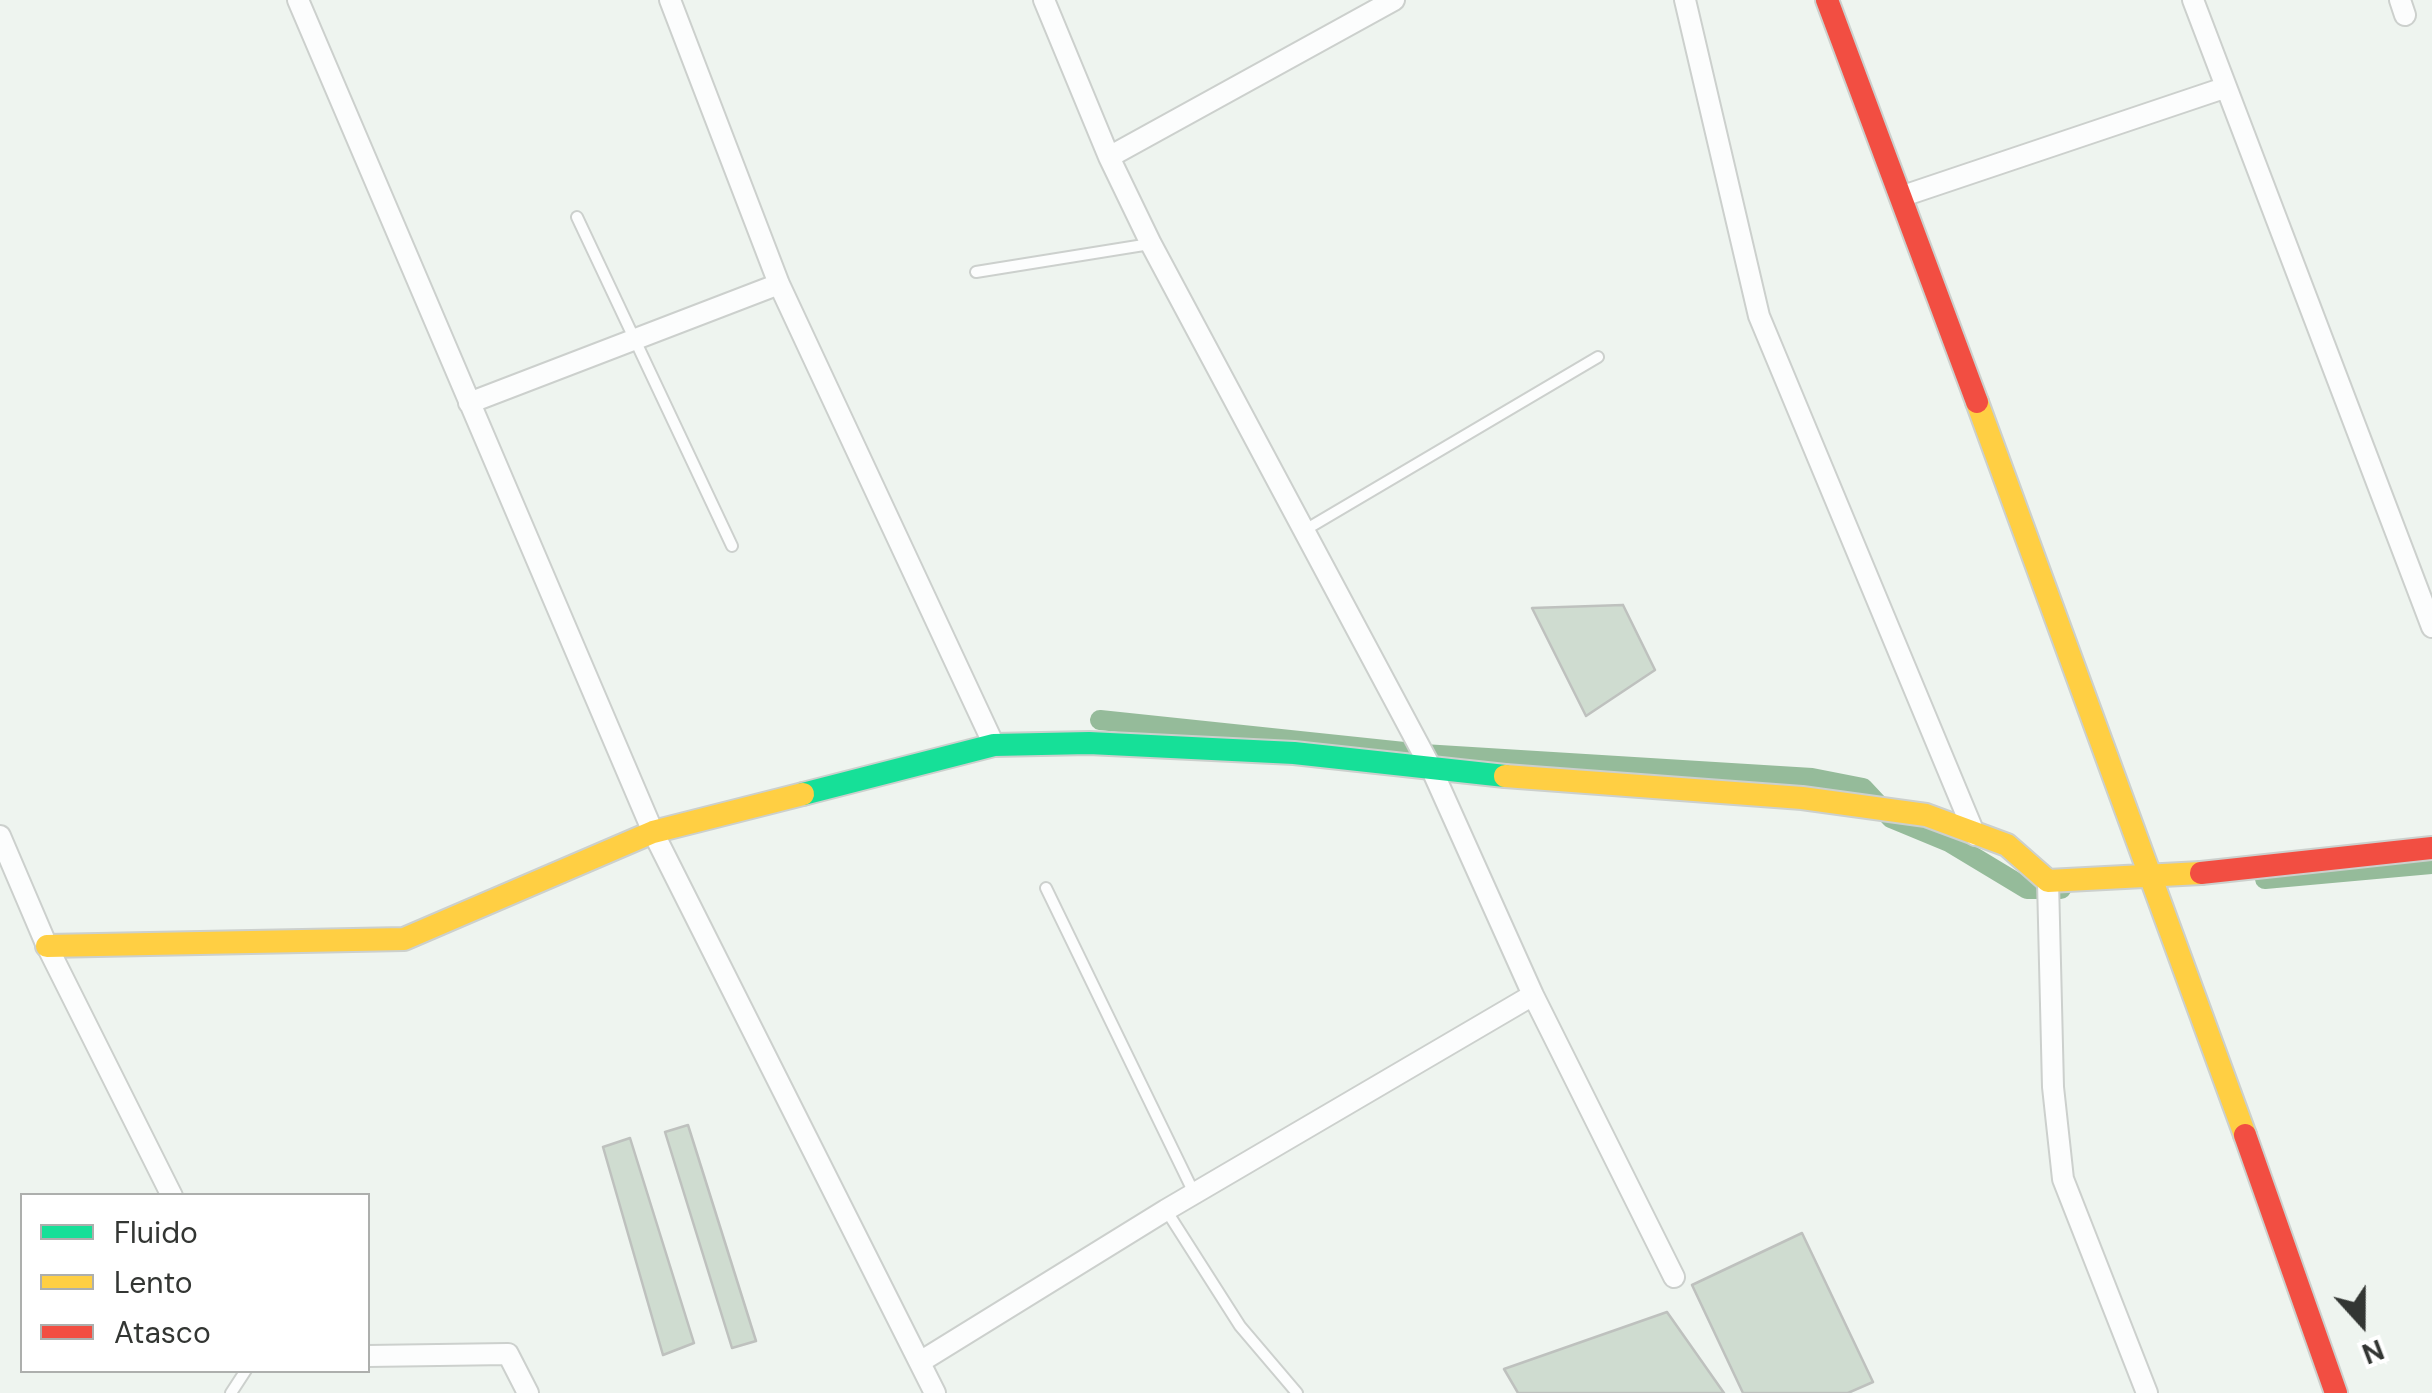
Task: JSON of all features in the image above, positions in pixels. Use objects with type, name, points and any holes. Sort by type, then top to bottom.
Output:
[{"type":"street","points":[[298,0],[652,832],[935,1393]]},
{"type":"street","points":[[670,0],[779,284],[994,745]]},
{"type":"street","points":[[1044,0],[1109,157],[1151,244],[1432,770],[1532,995],[1674,1276]]},
{"type":"street","points":[[1109,157],[1394,0]]},
{"type":"street","points":[[1686,0],[1758,316],[1975,836]]},
{"type":"street","points":[[1827,0],[2154,878],[2336,1393]]},
{"type":"street","points":[[2194,0],[2224,88],[2432,627]]},
{"type":"street","points":[[1900,197],[2224,88]]},
{"type":"street","points":[[469,403],[779,284]]},
{"type":"street","points":[[47,946],[404,939],[652,832],[994,745],[1089,742],[1294,753],[1432,770],[1802,798],[1926,814],[2006,845],[2048,881],[2154,878],[2432,848]]},
{"type":"street","points":[[0,836],[47,946],[170,1193]]},
{"type":"street","points":[[2048,881],[2053,1087],[2063,1179],[2147,1393]]},
{"type":"street","points":[[920,1362],[1166,1210],[1532,995]]},
{"type":"street","points":[[370,1356],[508,1354],[528,1393]]},
{"type":"lane","points":[[576,217],[732,546]]},
{"type":"lane","points":[[976,272],[1151,244]]},
{"type":"lane","points":[[1306,530],[1598,357]]},
{"type":"lane","points":[[1046,888],[1194,1194]]},
{"type":"lane","points":[[1166,1210],[1240,1326],[1298,1393]]},
{"type":"building","points":[[1623,605],[1655,670],[1586,716],[1532,608]]},
{"type":"building","points":[[688,1125],[756,1341],[732,1348],[665,1132]]},
{"type":"building","points":[[630,1138],[694,1343],[663,1355],[603,1147]]},
{"type":"building","points":[[1802,1233],[1873,1382],[1848,1393],[1743,1393],[1692,1285]]},
{"type":"building","points":[[1667,1312],[1724,1393],[1518,1393],[1504,1369]]},
{"type":"waterway","points":[[1100,720],[1423,754],[1812,778],[1863,788],[1891,818],[1949,842],[2027,889],[2061,889]]},
{"type":"waterway","points":[[2265,879],[2432,864]]},
{"type":"traffic: fast","points":[[803,794],[994,745],[1089,743],[1294,753],[1505,776]]},
{"type":"traffic: slow","points":[[1977,402],[2245,1135]]},
{"type":"traffic: slow","points":[[1505,776],[1802,798],[1926,815],[2007,845],[2048,881],[2201,873]]},
{"type":"traffic: slow","points":[[47,946],[404,939],[653,832],[803,794]]},
{"type":"traffic: jam","points":[[1827,0],[1977,402]]},
{"type":"traffic: jam","points":[[2201,873],[2432,848]]},
{"type":"traffic: jam","points":[[2245,1135],[2336,1393]]}]
